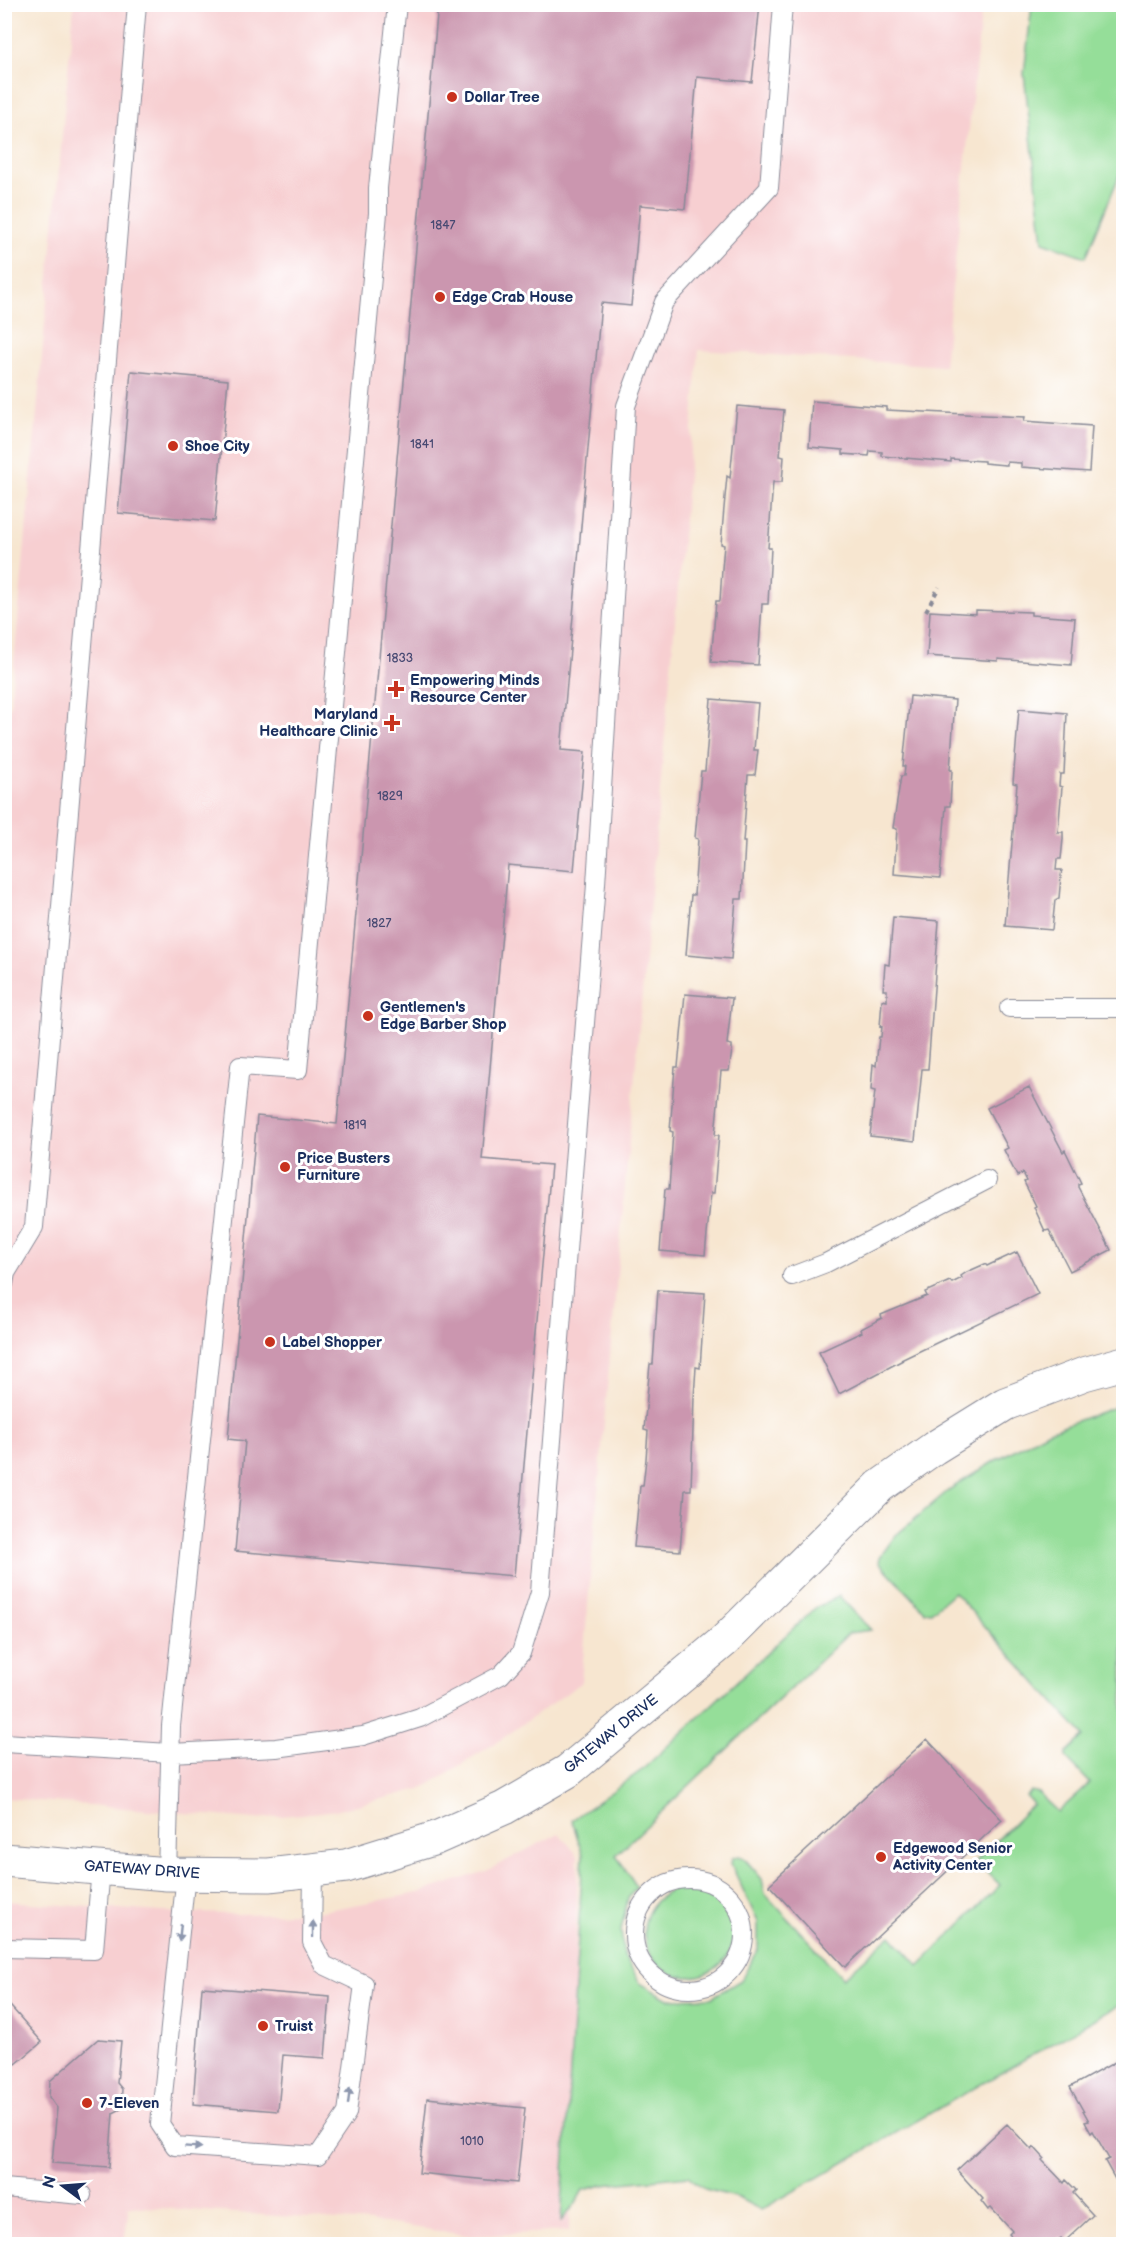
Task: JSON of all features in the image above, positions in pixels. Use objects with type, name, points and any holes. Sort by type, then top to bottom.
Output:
[{"type":"street","name":"GATEWAY DRIVE","points":[[4,1860],[177,1874],[269,1875],[346,1866],[436,1838],[504,1808],[568,1771],[724,1641],[880,1486],[934,1448],[1005,1404],[1084,1374],[1124,1363]]},
{"type":"lane","points":[[4,1284],[6,1273],[34,1227],[137,4]]},
{"type":"lane","points":[[313,1870],[312,1942],[324,1965],[363,1984],[347,2113],[318,2156],[175,2146],[160,2124],[177,1874],[170,1753],[174,1702],[240,1066],[298,1070],[377,224],[378,188],[397,4]]},
{"type":"lane","points":[[4,1743],[170,1753],[276,1748],[363,1736],[420,1718],[501,1675],[521,1653],[540,1592],[596,884],[626,406],[664,302],[769,188],[783,4]]},
{"type":"lane","points":[[1009,1008],[1124,1008]]},
{"type":"lane","points":[[792,1276],[826,1263],[987,1180]]},
{"type":"lane","points":[[4,1948],[94,1950],[101,1868]]},
{"type":"lane","points":[[682,1879],[702,1880],[721,1888],[736,1903],[744,1922],[744,1942],[738,1962],[725,1978],[707,1987],[686,1990],[667,1986],[650,1974],[638,1957],[634,1936],[637,1916],[647,1898],[663,1885],[682,1879]]},
{"type":"lane","points":[[4,2188],[82,2195]]},
{"type":"path","points":[[926,611],[939,587]]},
{"type":"shaded area","points":[[74,5],[982,5],[944,366],[699,350],[581,1683],[503,1738],[424,1788],[338,1810],[255,1819],[5,1798],[4,774]]},
{"type":"shaded area","points":[[559,1833],[578,1856],[569,2231],[472,2236],[385,2223],[129,2206],[124,2244],[5,2244],[4,1901],[161,1912],[311,1913],[419,1893],[486,1871]]},
{"type":"green space","points":[[1032,5],[1123,5],[1123,166],[1086,257],[1043,242],[1024,74]]},
{"type":"green space","points":[[1123,1404],[1123,2003],[761,2210],[738,2198],[705,2189],[688,2176],[603,2185],[583,2190],[561,2221],[583,1855],[572,1820],[642,1770],[815,1608],[839,1596],[871,1630],[849,1633],[616,1855],[637,1887],[628,1898],[621,1930],[624,1956],[640,1983],[668,1999],[711,1998],[741,1980],[758,1950],[758,1922],[731,1864],[732,1858],[739,1856],[744,1858],[762,1879],[765,1894],[843,1978],[891,1935],[919,1966],[1000,1885],[976,1861],[1033,1804],[1026,1796],[1031,1791],[1038,1793],[1058,1812],[1090,1783],[1066,1758],[1066,1753],[1084,1736],[954,1592],[931,1612],[925,1611],[879,1562],[880,1557],[895,1536],[950,1489],[996,1460],[1049,1431]]},
{"type":"green space","points":[[689,1887],[714,1895],[726,1907],[734,1932],[726,1957],[714,1969],[689,1977],[664,1969],[652,1957],[644,1932],[652,1907],[664,1895]]},
{"type":"building","points":[[438,4],[760,4],[752,82],[697,77],[685,209],[640,205],[631,306],[601,303],[561,750],[585,752],[574,871],[508,865],[482,1159],[551,1165],[514,1576],[235,1551],[245,1441],[228,1439],[257,1116],[337,1124]]},
{"type":"building","name":"Shoe City","points":[[131,371],[228,380],[215,521],[118,513]]},
{"type":"building","points":[[812,401],[886,407],[886,410],[1025,417],[1024,421],[1092,426],[1089,472],[1021,467],[1021,463],[1007,462],[1005,465],[984,463],[984,461],[951,459],[951,462],[882,456],[882,452],[870,451],[869,456],[843,454],[843,450],[809,447]]},
{"type":"building","points":[[737,406],[784,410],[780,456],[784,457],[782,482],[773,482],[768,548],[771,548],[768,604],[762,604],[758,665],[711,662],[716,601],[720,601],[724,545],[721,544],[727,476],[730,478]]},
{"type":"building","points":[[976,610],[1031,612],[1031,615],[1075,618],[1071,665],[927,656],[930,611],[976,614]]},
{"type":"building","points":[[910,696],[955,700],[950,806],[946,806],[940,878],[894,874],[897,829],[893,828],[901,776],[904,776]]},
{"type":"building","points":[[711,699],[758,703],[754,750],[758,750],[755,775],[748,775],[742,899],[736,899],[731,959],[686,955],[691,895],[694,895],[698,839],[695,838],[701,771],[705,771]]},
{"type":"building","points":[[1019,709],[1067,713],[1064,774],[1060,774],[1059,786],[1062,787],[1058,832],[1063,832],[1063,839],[1061,859],[1057,859],[1056,870],[1062,870],[1059,898],[1055,900],[1052,930],[1005,926],[1017,784],[1013,783]]},
{"type":"building","points":[[893,917],[939,921],[928,1069],[922,1069],[915,1141],[870,1136],[875,1091],[871,1090],[873,1064],[876,1066],[879,1037],[881,1037],[882,1000],[887,1001],[887,990],[883,990],[885,964],[889,965]]},
{"type":"building","points":[[685,994],[732,998],[727,1044],[732,1045],[732,1050],[729,1071],[721,1071],[715,1135],[719,1135],[714,1193],[711,1193],[705,1255],[660,1251],[665,1189],[669,1189],[673,1132],[670,1131],[675,1067],[678,1067]]},
{"type":"building","points":[[1029,1087],[1063,1152],[1065,1150],[1081,1183],[1078,1187],[1111,1250],[1070,1271],[1049,1230],[1045,1231],[1024,1182],[1027,1181],[1023,1173],[1017,1176],[1004,1150],[1008,1148],[987,1108]]},
{"type":"building","points":[[1017,1252],[1038,1294],[901,1360],[903,1360],[839,1394],[819,1352],[862,1332],[861,1329],[882,1318],[881,1315],[927,1296],[925,1292],[950,1281],[952,1283],[962,1278],[961,1276],[967,1272],[985,1264],[987,1266]]},
{"type":"building","points":[[658,1290],[705,1293],[700,1368],[696,1367],[691,1490],[685,1490],[680,1551],[634,1547],[640,1486],[643,1486],[646,1459],[648,1431],[644,1430],[650,1364],[653,1364]]},
{"type":"building","name":"Edgewood Senior Activity Center","points":[[927,1739],[1002,1820],[845,1967],[769,1885]]},
{"type":"building","name":"Truist","points":[[202,1987],[330,1997],[325,2058],[283,2055],[278,2111],[193,2104]]},
{"type":"building","points":[[4,1999],[42,2042],[16,2064],[4,2050]]},
{"type":"building","name":"7-Eleven","points":[[98,2039],[121,2041],[117,2083],[122,2089],[121,2109],[113,2113],[109,2167],[52,2163],[57,2108],[49,2097],[50,2081]]},
{"type":"building","points":[[1124,2057],[1124,2187],[1118,2178],[1115,2179],[1105,2161],[1109,2159],[1093,2131],[1091,2133],[1085,2122],[1089,2121],[1070,2087]]},
{"type":"building","points":[[427,2098],[525,2108],[517,2183],[419,2173]]},
{"type":"building","points":[[1007,2124],[1032,2150],[1034,2147],[1044,2158],[1042,2160],[1064,2183],[1066,2180],[1076,2190],[1073,2193],[1093,2215],[1064,2242],[1061,2238],[1053,2244],[1019,2244],[1009,2234],[1012,2231],[991,2208],[988,2210],[981,2201],[983,2199],[957,2170]]},
{"type":"place","name":"Dollar Tree","points":[[452,97]]},
{"type":"place","name":"Edge Crab House","points":[[440,297]]},
{"type":"place","name":"Shoe City","points":[[173,446]]},
{"type":"place","name":"Empowering Minds Resource Center","points":[[396,689]]},
{"type":"place","name":"Maryland Healthcare Clinic","points":[[392,723]]},
{"type":"place","name":"Gentlemen's Edge Barber Shop","points":[[368,1016]]},
{"type":"place","name":"Price Busters Furniture","points":[[285,1167]]},
{"type":"place","name":"Label Shopper","points":[[270,1342]]},
{"type":"place","name":"Edgewood Senior Activity Center","points":[[881,1857]]},
{"type":"place","name":"Truist","points":[[263,2026]]},
{"type":"place","name":"7-Eleven","points":[[87,2103]]}]
